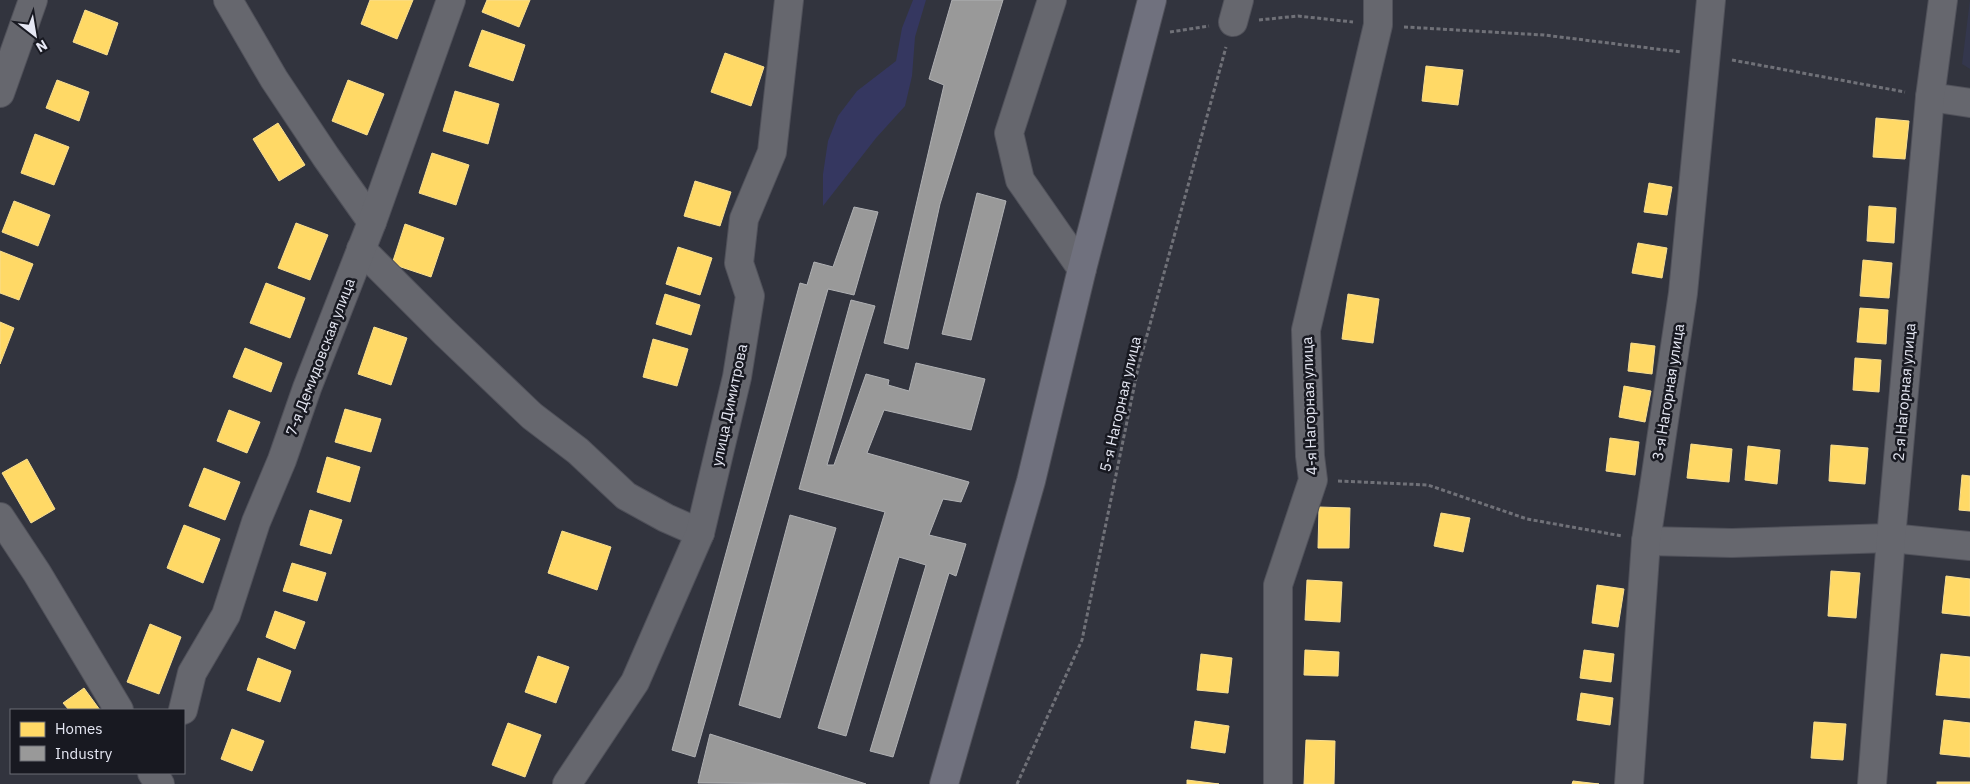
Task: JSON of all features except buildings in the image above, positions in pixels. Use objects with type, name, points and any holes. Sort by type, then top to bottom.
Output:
[{"type":"main road","points":[[944,784],[1031,481],[1082,269],[1152,0]]},
{"type":"street","points":[[0,93],[33,0]]},
{"type":"street","points":[[228,0],[274,79],[372,222]]},
{"type":"street","name":"7-я Демидовская улица","points":[[183,709],[192,674],[226,615],[256,522],[282,460],[307,388],[372,222],[451,0]]},
{"type":"street","name":"улица Димитрова","points":[[567,784],[635,682],[700,533],[737,377],[750,296],[739,263],[744,219],[772,152],[789,0]]},
{"type":"street","points":[[1052,0],[1009,133],[1020,180],[1082,269]]},
{"type":"street","name":"3-я Нагорная улица","points":[[1628,784],[1646,540],[1683,294],[1711,0]]},
{"type":"street","name":"2-я Нагорная улица","points":[[1872,784],[1891,538],[1930,97],[1943,0]]},
{"type":"street","name":"4-я Нагорная улица","points":[[1278,784],[1278,585],[1312,480],[1306,330],[1378,13]]},
{"type":"street","points":[[1930,97],[1970,103]]},
{"type":"street","points":[[361,249],[532,416],[578,451],[626,496],[666,518],[700,533]]},
{"type":"street","points":[[0,517],[37,573],[118,709]]},
{"type":"street","points":[[1646,540],[1732,542],[1891,538],[1970,546]]},
{"type":"path","name":"5-я Нагорная улица","points":[[1017,784],[1082,640],[1138,368],[1236,11]]},
{"type":"path","points":[[1378,13],[1706,56],[1930,97]]},
{"type":"path","points":[[1312,480],[1428,485],[1527,519],[1646,540]]},
{"type":"shaded area","points":[[913,0],[926,0],[915,37],[912,76],[905,106],[876,138],[823,206],[823,174],[828,141],[838,116],[857,91],[896,61],[902,28]]},
{"type":"shaded area","points":[[1970,0],[1970,69],[1962,64]]}]
